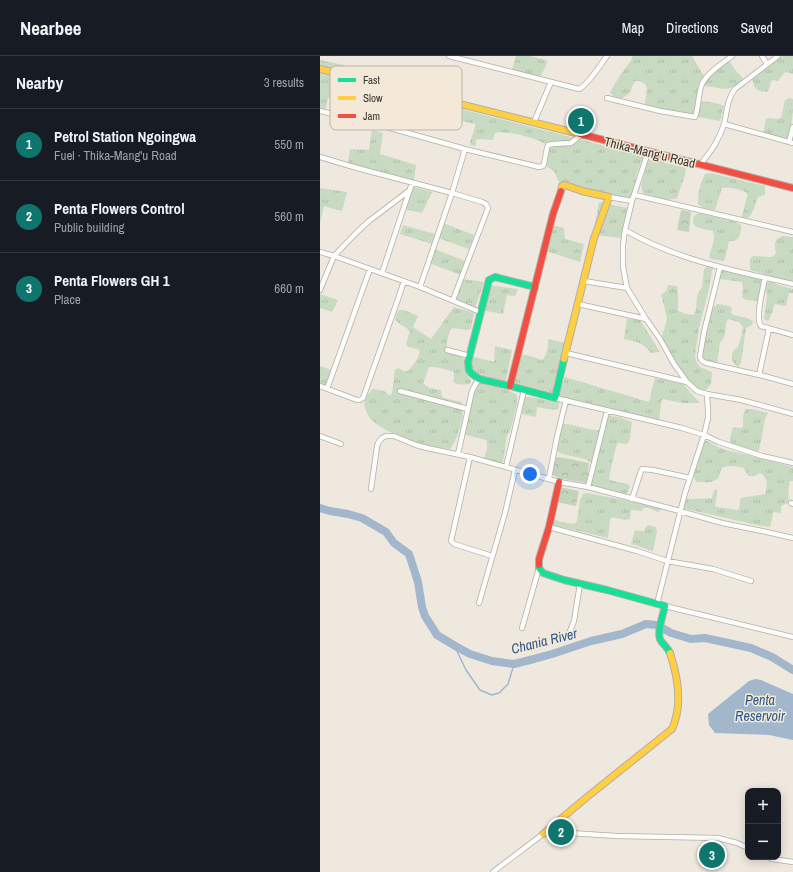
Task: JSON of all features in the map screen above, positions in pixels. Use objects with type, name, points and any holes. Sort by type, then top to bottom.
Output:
[{"type":"main road","name":"Thika-Mang'u Road","points":[[320,68],[330,71]]},
{"type":"main road","name":"Thika-Mang'u Road","points":[[462,105],[793,188]]},
{"type":"main road","points":[[510,386],[535,287],[553,214],[563,185],[609,197],[594,238],[555,398],[479,379],[469,370],[468,362],[480,312],[488,283],[491,278],[495,277],[535,287]]},
{"type":"main road","points":[[542,834],[672,729],[677,714],[678,700],[677,676],[670,652],[659,638],[665,606],[543,573],[539,568],[539,559],[549,527],[559,482]]},
{"type":"street","points":[[449,56],[576,89],[582,88],[607,56]]},
{"type":"street","points":[[607,98],[695,117],[702,84],[713,71],[732,56]]},
{"type":"street","points":[[762,56],[767,64]]},
{"type":"street","points":[[700,165],[720,137],[730,95],[735,89],[778,56]]},
{"type":"street","points":[[534,122],[551,82]]},
{"type":"street","points":[[320,111],[330,113]]},
{"type":"street","points":[[724,124],[791,142],[793,127]]},
{"type":"street","points":[[397,130],[539,167],[543,166],[544,164],[548,145],[571,143],[581,135]]},
{"type":"street","points":[[420,287],[466,149]]},
{"type":"street","points":[[648,152],[632,201],[625,230],[623,267],[627,288],[674,364],[687,382],[697,390],[707,394],[741,400],[793,414]]},
{"type":"street","points":[[320,157],[452,193],[486,204],[488,208],[453,300]]},
{"type":"street","points":[[382,273],[412,183]]},
{"type":"street","points":[[320,290],[334,256],[366,224],[410,190]]},
{"type":"street","points":[[635,195],[793,232]]},
{"type":"street","points":[[609,197],[632,201]]},
{"type":"street","points":[[625,230],[637,237],[680,255],[793,284]]},
{"type":"street","points":[[320,252],[404,281],[480,312]]},
{"type":"street","points":[[720,266],[704,332],[700,359],[702,362],[793,384]]},
{"type":"street","points":[[327,389],[370,269]]},
{"type":"street","points":[[765,278],[760,299],[758,322],[761,326],[793,335]]},
{"type":"street","points":[[320,386],[357,400],[363,398],[404,281]]},
{"type":"street","points":[[584,281],[627,288]]},
{"type":"street","points":[[578,304],[646,319]]},
{"type":"street","points":[[759,375],[769,328]]},
{"type":"street","points":[[447,350],[470,356]]},
{"type":"street","points":[[566,353],[687,382]]},
{"type":"street","points":[[458,454],[472,391],[479,379]]},
{"type":"street","points":[[506,467],[524,390]]},
{"type":"street","points":[[400,391],[468,409]]},
{"type":"street","points":[[657,604],[680,511],[704,435],[708,411],[707,394]]},
{"type":"street","points":[[555,398],[682,428],[762,456],[793,463]]},
{"type":"street","points":[[549,478],[556,437],[566,400]]},
{"type":"street","points":[[588,487],[607,410]]},
{"type":"street","points":[[320,436],[340,444]]},
{"type":"street","points":[[371,489],[377,447],[380,440],[386,436],[394,436],[416,445],[470,457],[559,482],[588,487],[722,523],[793,538]]},
{"type":"street","points":[[470,457],[451,541],[454,544],[492,556]]},
{"type":"street","points":[[632,499],[642,469],[690,478]]},
{"type":"street","points":[[479,603],[505,513],[515,470]]},
{"type":"street","points":[[549,527],[651,555],[667,561],[713,569],[751,581]]},
{"type":"street","points":[[522,628],[539,568]]},
{"type":"street","points":[[568,636],[574,621],[580,584]]},
{"type":"street","points":[[665,606],[793,637]]},
{"type":"street","points":[[494,872],[542,834],[554,832],[616,836],[718,838],[745,847]]},
{"type":"street","points":[[779,860],[793,862]]},
{"type":"green space","points":[[516,56],[531,56],[548,61],[540,78],[512,70]]},
{"type":"green space","points":[[632,56],[692,56],[706,77],[727,61],[731,63],[743,78],[734,87],[725,89],[704,86],[702,88],[699,98],[701,101],[716,103],[724,106],[720,121],[650,108],[645,104],[647,88],[645,84],[640,81],[635,81],[629,94],[620,99],[613,96],[610,92],[632,59]]},
{"type":"green space","points":[[783,56],[793,56],[793,74],[786,72],[778,81],[772,80],[767,92],[756,89],[752,79]]},
{"type":"green space","points":[[320,60],[346,66],[330,66],[330,70],[320,67]]},
{"type":"green space","points":[[320,73],[330,76],[330,98],[328,98],[325,111],[320,111]]},
{"type":"green space","points":[[789,98],[793,99],[793,110],[791,128],[787,138],[784,141],[763,134],[766,119],[781,118],[785,100]]},
{"type":"green space","points":[[462,109],[644,155],[637,173],[632,194],[621,203],[613,197],[559,182],[554,171],[543,164],[548,145],[522,135],[501,132],[495,133],[493,140],[478,139],[476,140],[476,146],[470,145],[475,124],[462,121]]},
{"type":"green space","points":[[372,130],[383,133],[380,154],[416,165],[414,181],[348,166],[350,149],[369,150]]},
{"type":"green space","points":[[648,160],[655,160],[686,168],[677,198],[664,199],[643,193],[641,186]]},
{"type":"green space","points":[[711,173],[765,186],[765,195],[758,197],[752,213],[745,219],[742,217],[747,193],[738,189],[722,188],[715,210],[703,208],[698,204],[698,196],[705,174]]},
{"type":"green space","points":[[411,186],[432,192],[422,213],[404,209]]},
{"type":"green space","points":[[320,188],[347,192],[342,211],[324,206],[320,223]]},
{"type":"green space","points":[[599,202],[627,208],[622,238],[593,235]]},
{"type":"green space","points":[[681,210],[691,212],[689,232],[677,230]]},
{"type":"green space","points":[[699,213],[736,222],[741,225],[739,237],[735,240],[729,241],[725,259],[723,261],[711,259],[709,257],[714,241],[714,234],[713,231],[701,229],[695,226],[693,220],[695,215]]},
{"type":"green space","points":[[443,223],[474,235],[469,249],[438,238]]},
{"type":"green space","points":[[403,225],[435,234],[432,244],[400,234]]},
{"type":"green space","points":[[552,225],[564,228],[565,239],[584,244],[580,262],[546,251]]},
{"type":"green space","points":[[784,236],[793,237],[793,283],[750,270],[750,259],[753,256],[772,257],[776,253],[775,244],[778,238]]},
{"type":"green space","points":[[434,249],[465,261],[461,275],[429,263]]},
{"type":"green space","points":[[708,266],[713,267],[699,328],[695,356],[700,367],[712,372],[711,384],[706,390],[700,391],[693,387],[682,374],[664,345],[662,336],[667,319],[661,295],[667,290],[668,285],[677,286],[678,311],[694,315],[697,296],[702,287],[704,269]]},
{"type":"green space","points":[[719,268],[761,280],[762,283],[759,301],[746,300],[742,297],[742,282],[720,279],[717,277]]},
{"type":"green space","points":[[463,279],[484,282],[475,308],[454,302]]},
{"type":"green space","points":[[768,282],[793,289],[793,293],[789,293],[785,306],[775,304],[768,321],[764,319],[767,297],[766,285]]},
{"type":"green space","points":[[488,285],[518,289],[515,296],[507,295],[503,314],[481,310]]},
{"type":"green space","points":[[320,294],[338,300],[332,312],[320,308]]},
{"type":"green space","points":[[717,304],[729,306],[732,308],[731,312],[733,315],[753,321],[752,325],[746,328],[741,363],[738,367],[733,362],[732,355],[739,344],[743,327],[739,322],[728,319],[725,334],[720,342],[717,363],[705,362],[703,358],[702,352],[704,338],[710,312]]},
{"type":"green space","points":[[454,307],[474,313],[471,329],[466,330],[452,328],[448,336],[447,343],[448,353],[459,355],[464,359],[466,373],[471,380],[470,384],[457,384],[453,382],[454,372],[436,367],[429,367],[423,383],[429,388],[441,390],[442,397],[462,402],[463,412],[460,426],[453,446],[450,449],[419,443],[386,430],[369,417],[365,407],[365,402],[367,396],[373,389],[384,391],[389,395],[392,394],[395,370],[398,368],[408,371],[419,354],[420,351],[418,349],[408,347],[406,344],[410,331],[396,320],[396,314],[399,310],[404,310],[418,316],[413,327],[431,339]]},
{"type":"green space","points":[[627,319],[640,320],[660,352],[651,353],[639,343],[624,339]]},
{"type":"green space","points":[[548,339],[566,343],[553,396],[512,386],[519,354],[542,360],[547,353]]},
{"type":"green space","points":[[495,346],[512,350],[505,385],[488,380],[471,372],[470,356],[494,362]]},
{"type":"green space","points":[[320,366],[331,370],[326,387],[320,385]]},
{"type":"green space","points":[[565,377],[649,402],[655,378],[683,384],[700,403],[682,403],[663,399],[661,402],[659,422],[559,397]]},
{"type":"green space","points":[[479,382],[508,390],[517,395],[517,404],[510,431],[507,435],[503,462],[498,463],[484,459],[487,449],[486,440],[466,435],[464,432],[473,394]]},
{"type":"green space","points":[[525,397],[559,402],[558,409],[550,410],[537,407],[536,417],[522,414],[522,398]]},
{"type":"green space","points":[[746,409],[768,413],[758,453],[731,444],[730,438],[733,427],[743,427],[743,415]]},
{"type":"green space","points":[[610,416],[619,417],[632,422],[628,443],[617,444],[609,480],[628,484],[630,487],[626,495],[591,488],[592,463],[588,460],[565,455],[557,451],[557,437],[563,424],[593,430],[601,430],[602,418]]},
{"type":"green space","points":[[705,440],[720,448],[793,467],[793,481],[790,481],[788,495],[789,503],[782,505],[781,513],[773,513],[770,527],[682,508],[684,498],[712,498],[715,489],[717,490],[715,503],[716,507],[738,510],[741,498],[765,494],[767,482],[765,477],[760,473],[754,476],[749,476],[744,468],[739,467],[723,467],[717,479],[709,482],[697,482],[693,474],[693,470]]},
{"type":"green space","points":[[557,457],[589,463],[587,483],[563,479],[552,474],[553,466]]},
{"type":"green space","points":[[559,487],[579,491],[576,506],[556,502]]},
{"type":"green space","points":[[587,493],[661,507],[661,510],[658,512],[648,508],[643,508],[642,511],[631,510],[630,519],[625,520],[612,517],[610,520],[608,538],[553,525],[553,518],[574,524],[577,521],[580,500],[583,494]]},
{"type":"green space","points":[[648,525],[656,527],[657,531],[653,551],[631,544],[635,530],[644,531]]},
{"type":"water","name":"Penta Reservoir","points":[[755,679],[761,680],[793,694],[793,740],[769,735],[715,733],[709,725],[708,714],[749,681]]},
{"type":"waterway","name":"Chania River","points":[[320,508],[362,518],[386,532],[394,543],[409,554],[418,582],[425,616],[437,635],[470,654],[492,661],[514,664],[552,654],[591,641],[622,634],[646,624],[657,625],[671,633],[691,639],[705,638],[751,648],[772,657],[793,670]]},
{"type":"waterway","points":[[456,649],[466,670],[480,690],[492,695],[499,693],[508,684],[514,664]]},
{"type":"traffic: fast","points":[[535,287],[495,277],[489,280],[468,362],[469,370],[479,379],[555,398],[564,359]]},
{"type":"traffic: fast","points":[[539,565],[539,568],[543,573],[564,580],[665,606],[659,636],[670,653]]},
{"type":"traffic: slow","points":[[320,69],[330,72]]},
{"type":"traffic: slow","points":[[462,104],[580,134]]},
{"type":"traffic: slow","points":[[561,191],[562,186],[565,185],[582,191],[609,197],[594,238],[564,359]]},
{"type":"traffic: slow","points":[[543,834],[672,729],[677,710],[678,691],[670,653]]},
{"type":"traffic: jam","points":[[580,134],[793,188]]},
{"type":"traffic: jam","points":[[510,386],[553,214],[561,191]]},
{"type":"traffic: jam","points":[[539,565],[539,559],[549,527],[559,482]]},
{"type":"place","name":"Petrol Station Ngoingwa","points":[[581,121]]},
{"type":"place","name":"Penta Flowers Control","points":[[561,832]]},
{"type":"place","name":"Penta Flowers GH 1","points":[[712,855]]}]
